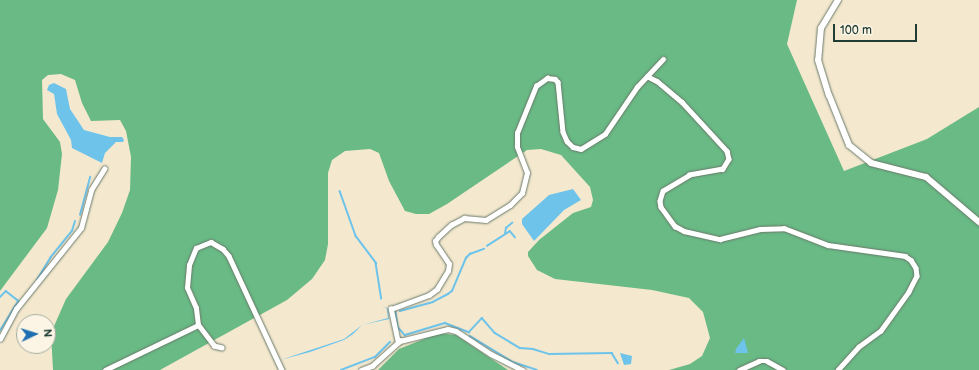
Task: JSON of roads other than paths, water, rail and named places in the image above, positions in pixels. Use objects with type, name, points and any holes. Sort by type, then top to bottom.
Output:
[{"type":"street","points":[[838,0],[821,28],[818,60],[829,96],[849,145],[871,163],[926,177],[979,222]]},
{"type":"street","points":[[398,343],[391,309],[429,295],[437,289],[448,271],[449,264],[436,245],[435,241],[438,237],[450,225],[464,218],[486,220],[510,205],[522,193],[527,173],[516,147],[517,133],[536,86],[547,78],[555,79],[558,82],[563,132],[567,141],[573,147],[581,148],[595,142],[613,126],[626,102],[663,59]]},
{"type":"street","points":[[647,76],[657,81],[682,102],[728,151],[729,159],[724,169],[690,175],[663,191],[660,201],[661,207],[675,226],[684,231],[720,239],[760,229],[792,229],[828,245],[905,256],[913,264],[917,276],[914,284],[894,313],[874,338],[859,347],[838,370]]},
{"type":"street","points":[[0,339],[16,309],[81,228],[91,190],[104,169]]},
{"type":"street","points":[[222,348],[214,346],[198,325],[196,308],[187,288],[189,266],[196,248],[211,242],[223,248],[229,256],[282,370]]},
{"type":"street","points":[[104,370],[198,325]]},
{"type":"street","points":[[361,370],[372,366],[398,343],[440,330],[452,330],[523,370]]},
{"type":"street","points":[[739,370],[759,361],[767,361],[783,370]]},
{"type":"water","points":[[54,83],[66,89],[70,109],[84,130],[110,137],[122,137],[124,140],[123,142],[116,142],[105,153],[102,163],[72,148],[71,140],[57,114],[54,94],[47,90],[49,85]]},
{"type":"water","points":[[573,189],[581,200],[564,210],[534,241],[522,224],[522,219],[549,195]]},
{"type":"water","points":[[382,305],[388,309],[389,319],[362,325],[388,318],[387,309]]},
{"type":"water","points":[[362,325],[344,340],[310,352],[280,360],[344,339]]},
{"type":"water","points":[[744,338],[748,353],[735,353],[736,349]]},
{"type":"water","points":[[620,353],[632,356],[631,364],[624,365]]},
{"type":"waterway","points":[[80,215],[90,177]]},
{"type":"waterway","points":[[340,191],[356,236],[376,263],[382,299]]},
{"type":"waterway","points":[[37,280],[50,258],[72,231],[75,221]]},
{"type":"waterway","points":[[505,234],[506,228],[512,223]]},
{"type":"waterway","points":[[487,246],[510,231],[515,237]]},
{"type":"waterway","points":[[400,311],[433,302],[448,294],[452,291],[466,258],[470,254],[484,249]]},
{"type":"waterway","points":[[0,297],[6,291],[19,301],[0,332]]},
{"type":"waterway","points":[[396,312],[398,327],[405,335],[445,323],[469,332],[482,318],[495,333],[520,348],[533,349],[549,354],[612,353],[618,363]]},
{"type":"waterway","points":[[470,336],[513,362],[537,370]]},
{"type":"waterway","points":[[341,370],[375,357],[390,342]]}]
